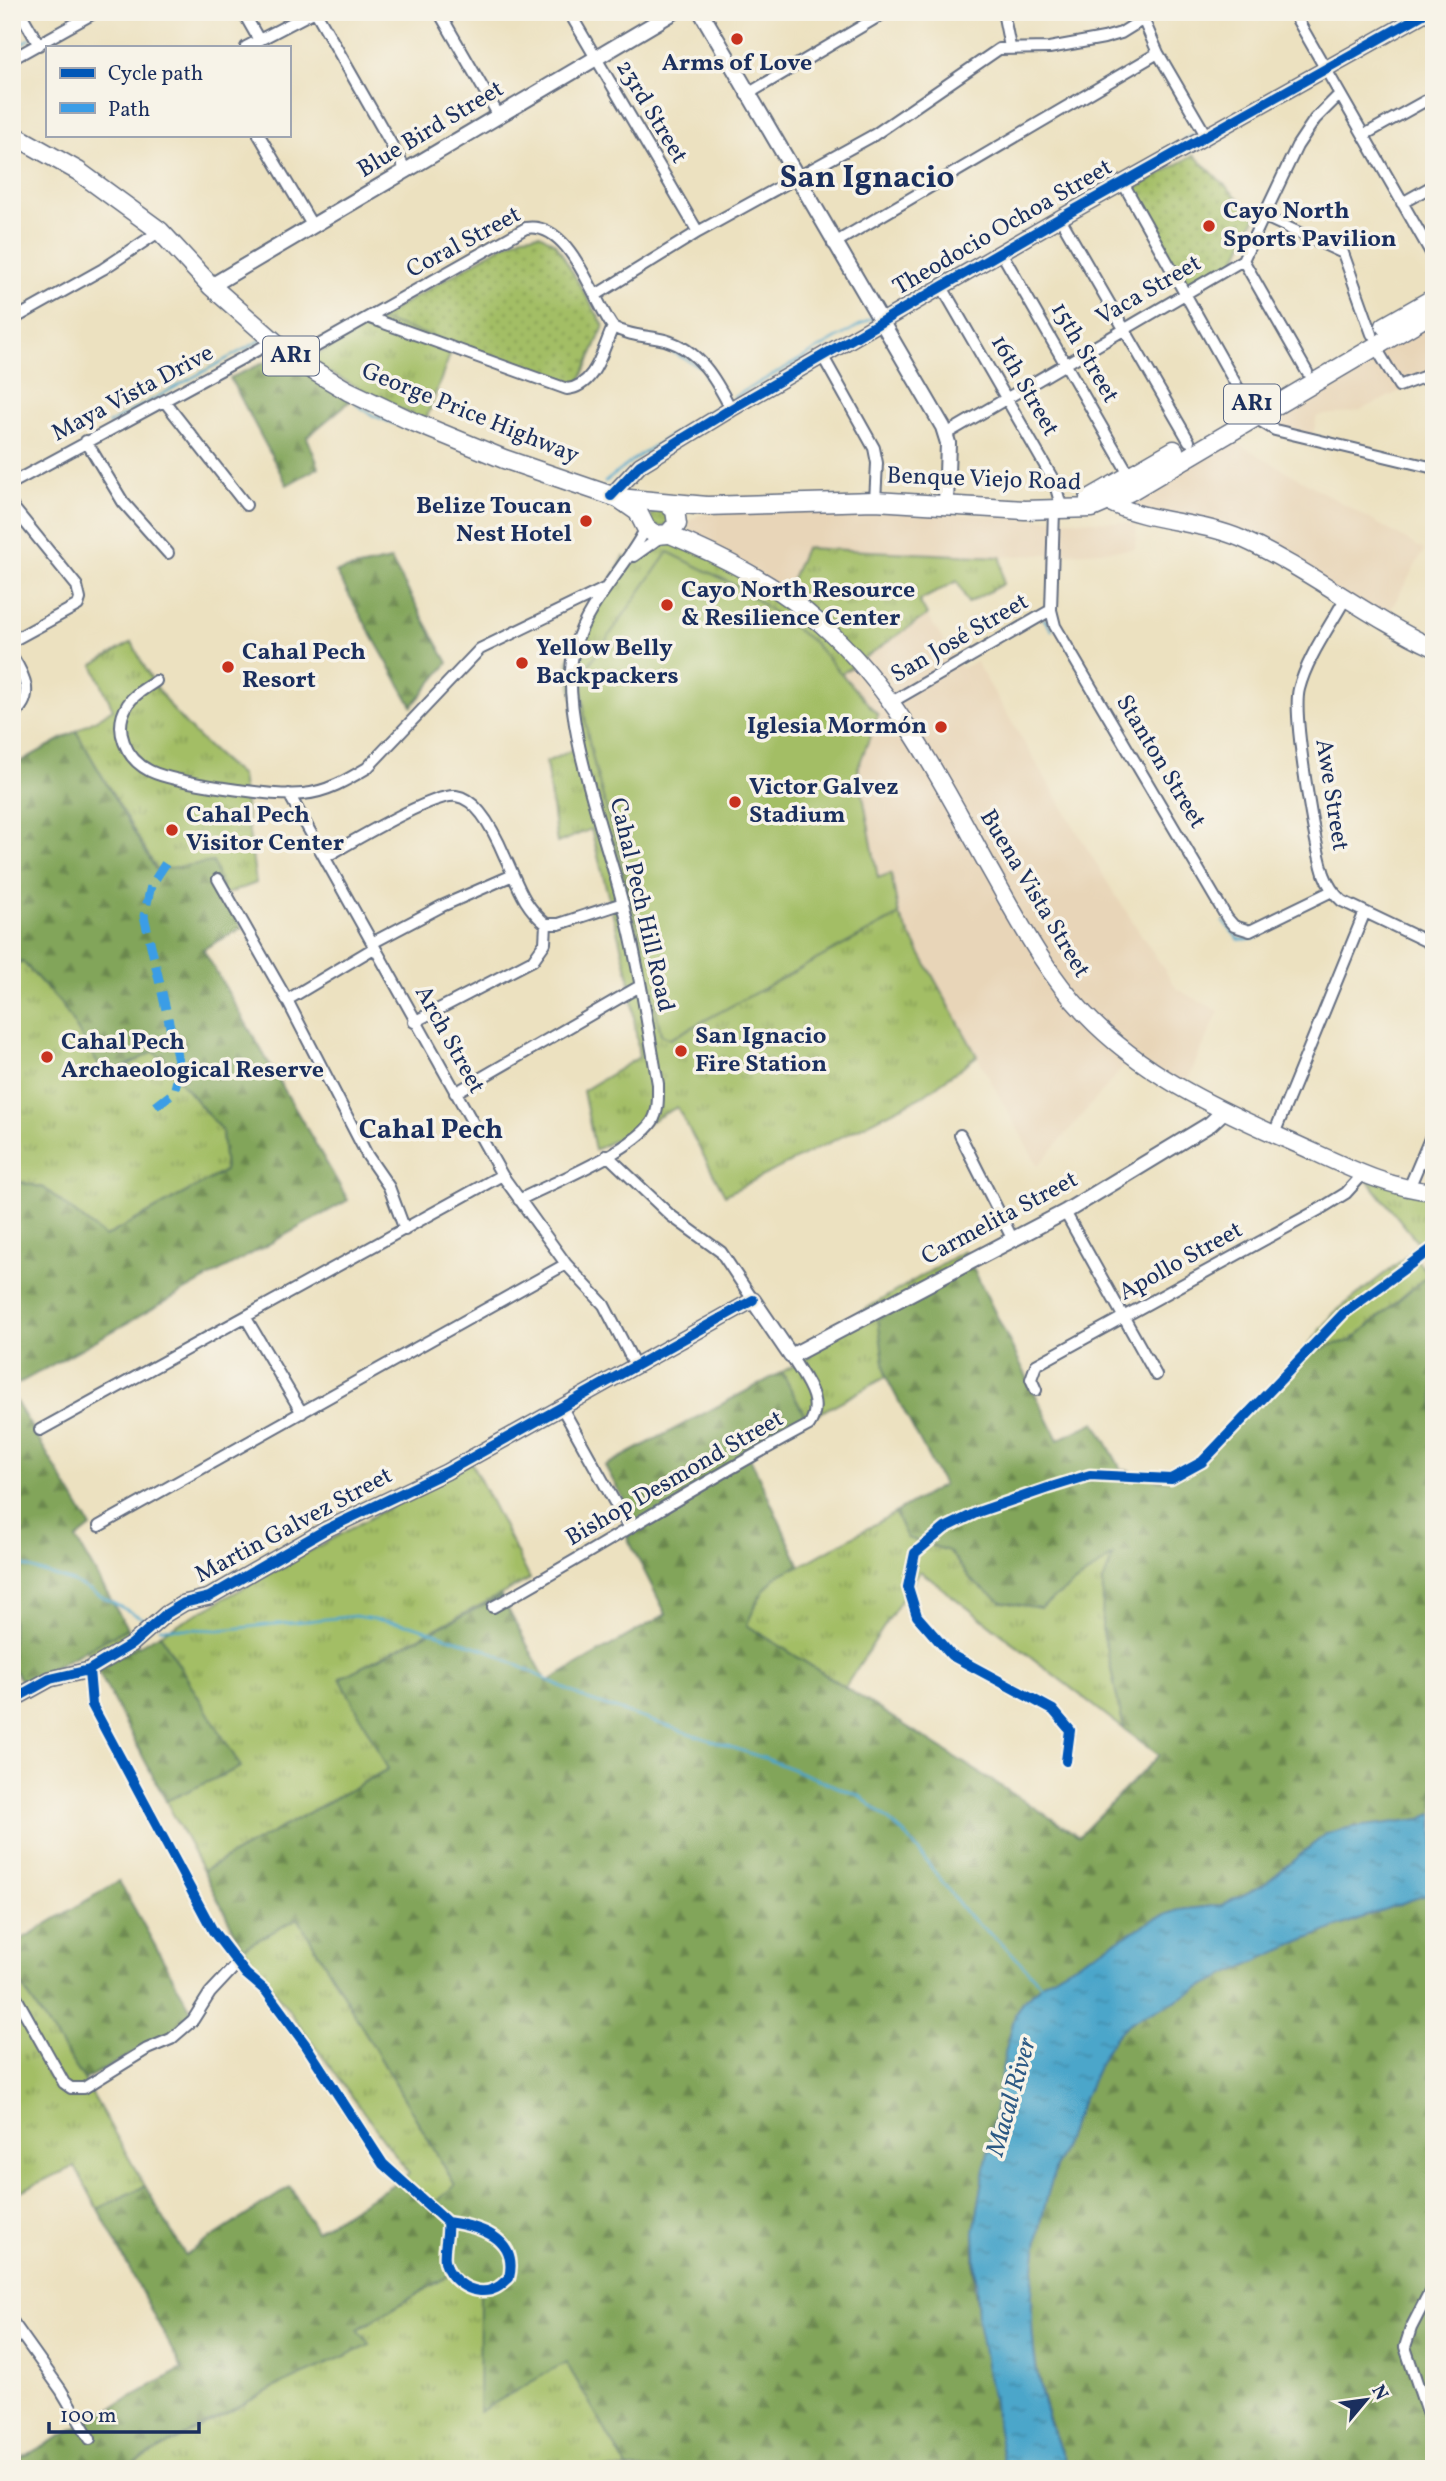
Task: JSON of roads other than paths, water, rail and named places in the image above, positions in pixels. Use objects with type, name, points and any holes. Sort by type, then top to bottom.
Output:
[{"type":"highway","name":"George Price Highway","points":[[12,134],[78,172],[160,231],[211,286],[294,359],[348,391],[409,420],[504,459],[615,497],[664,503]]},
{"type":"highway","name":"AR1","points":[[1108,502],[1251,411],[1373,340],[1434,298]]},
{"type":"highway","name":"AR1","points":[[1062,509],[1251,411],[1307,372],[1434,312]]},
{"type":"highway","name":"George Price Highway","points":[[615,497],[662,528]]},
{"type":"highway","name":"Benque Viejo Road","points":[[664,503],[707,506],[875,501],[1062,509],[1092,508],[1108,502]]},
{"type":"highway","points":[[664,503],[675,510],[662,528],[648,508],[664,503]]},
{"type":"highway","name":"Benque Viejo Road","points":[[662,528],[707,506]]},
{"type":"main road","name":"Benque Viejo Road","points":[[1108,502],[1136,514],[1222,531],[1247,541],[1434,648]]},
{"type":"main road","name":"Buena Vista Street","points":[[662,528],[760,579],[821,624],[845,646],[890,703],[936,773],[1055,980],[1085,1014],[1120,1046],[1181,1090],[1223,1112],[1364,1173],[1409,1188],[1434,1192]]},
{"type":"street","points":[[20,12],[38,45]]},
{"type":"street","points":[[12,59],[96,12]]},
{"type":"street","points":[[243,12],[259,40]]},
{"type":"street","points":[[248,46],[314,12],[407,172]]},
{"type":"street","points":[[439,12],[499,116]]},
{"type":"street","name":"23rd Street","points":[[569,12],[698,232]]},
{"type":"street","name":"Blue Bird Street","points":[[211,286],[674,12]]},
{"type":"street","points":[[701,12],[746,95],[946,435],[946,505]]},
{"type":"street","points":[[746,95],[886,12]]},
{"type":"street","points":[[1003,12],[1010,47]]},
{"type":"street","points":[[596,295],[698,232],[874,135],[988,55],[1010,47],[1072,45],[1121,33],[1142,17],[1155,12]]},
{"type":"street","points":[[1293,12],[1434,258]]},
{"type":"street","name":"Theodocio Ochoa Street","points":[[615,497],[640,465],[821,355],[1427,12]]},
{"type":"street","points":[[1142,17],[1158,53],[1207,137]]},
{"type":"street","points":[[833,244],[1158,53]]},
{"type":"street","points":[[1307,372],[1243,260],[1306,130],[1339,95]]},
{"type":"street","points":[[1364,135],[1434,96]]},
{"type":"street","points":[[260,136],[312,225]]},
{"type":"street","points":[[1123,183],[1251,411],[1275,430],[1434,468]]},
{"type":"street","points":[[1402,203],[1434,185]]},
{"type":"street","points":[[1265,216],[1343,254],[1373,340],[1399,386],[1434,373]]},
{"type":"street","name":"15th Street","points":[[1060,218],[1189,441]]},
{"type":"street","name":"Coral Street","points":[[294,359],[370,318],[474,256],[526,228],[536,226],[544,228],[561,240],[613,327]]},
{"type":"street","points":[[12,320],[103,269],[160,231]]},
{"type":"street","name":"15th Street","points":[[1001,252],[1130,476]]},
{"type":"street","name":"Vaca Street","points":[[946,435],[1243,260]]},
{"type":"street","name":"16th Street","points":[[942,287],[1054,481],[1062,509]]},
{"type":"street","points":[[370,318],[567,389],[585,383],[592,374],[613,327],[622,332],[666,340],[694,356],[711,372],[731,409]]},
{"type":"street","name":"Maya Vista Drive","points":[[12,483],[274,341]]},
{"type":"street","points":[[821,355],[874,448],[877,463],[875,501]]},
{"type":"street","points":[[165,402],[246,505]]},
{"type":"street","points":[[86,441],[122,502],[168,552]]},
{"type":"street","points":[[12,506],[77,586],[80,599],[78,605],[12,641]]},
{"type":"street","name":"Stanton Street","points":[[1062,509],[1051,610],[1055,626],[1234,926],[1242,930],[1258,928],[1332,891]]},
{"type":"street","name":"Cahal Pech Hill Road","points":[[519,1199],[607,1156],[643,1132],[653,1120],[658,1104],[658,1084],[623,903],[580,741],[571,687],[575,646],[607,588],[629,560],[662,528]]},
{"type":"street","name":"Cahal Pech Hill Road","points":[[629,560],[662,528]]},
{"type":"street","points":[[156,681],[137,694],[122,716],[124,744],[140,765],[172,778],[289,794],[328,789],[367,768],[480,649],[607,588]]},
{"type":"street","name":"Awe Street","points":[[1332,891],[1321,862],[1300,737],[1297,702],[1307,667],[1345,599]]},
{"type":"street","name":"San José Street","points":[[890,703],[1051,610]]},
{"type":"street","points":[[12,656],[26,683],[27,695],[24,703],[12,715]]},
{"type":"street","name":"Arch Street","points":[[289,794],[414,1022],[502,1175],[566,1264],[604,1306],[635,1365]]},
{"type":"street","points":[[325,857],[426,804],[456,796],[467,801],[490,825],[528,909],[546,924],[559,924],[623,903]]},
{"type":"street","points":[[288,1000],[442,906],[513,875]]},
{"type":"street","points":[[218,879],[288,1000],[367,1156],[388,1187],[405,1230]]},
{"type":"street","points":[[1332,891],[1364,914],[1434,945]]},
{"type":"street","points":[[1274,1134],[1364,914]]},
{"type":"street","points":[[414,1022],[533,960],[545,943],[546,924]]},
{"type":"street","points":[[455,1094],[640,986]]},
{"type":"street","name":"Carmelita Street","points":[[791,1356],[1065,1212],[1210,1124],[1223,1112]]},
{"type":"street","points":[[1409,1188],[1434,1129]]},
{"type":"street","points":[[960,1135],[1013,1240]]},
{"type":"street","points":[[607,1156],[670,1215],[721,1252],[791,1356]]},
{"type":"street","name":"Apollo Street","points":[[1036,1390],[1031,1379],[1036,1365],[1320,1209],[1346,1192],[1364,1173]]},
{"type":"street","points":[[40,1430],[502,1175]]},
{"type":"street","points":[[1065,1212],[1156,1375]]},
{"type":"street","points":[[1066,1761],[1070,1730],[1053,1710],[951,1655],[917,1616],[908,1587],[915,1553],[945,1528],[978,1512],[1048,1488],[1090,1475],[1171,1479],[1202,1462],[1344,1313],[1434,1247]]},
{"type":"street","points":[[99,1526],[566,1264]]},
{"type":"street","name":"Martin Galvez Street","points":[[12,1700],[50,1679],[89,1670],[132,1644],[166,1614],[184,1603],[209,1597],[325,1530],[446,1472],[753,1300]]},
{"type":"street","points":[[246,1318],[302,1413]]},
{"type":"street","name":"Bishop Desmond Street","points":[[494,1607],[716,1474],[809,1426],[817,1413],[816,1400],[791,1356]]},
{"type":"street","points":[[561,1406],[629,1528]]},
{"type":"street","points":[[89,1670],[92,1705],[213,1931],[238,1963],[266,1991],[305,2044],[383,2164],[447,2222],[484,2229],[500,2240],[509,2256],[509,2278],[496,2289],[480,2290],[464,2287],[450,2275],[445,2260],[447,2222]]},
{"type":"street","points":[[12,1990],[64,2083],[71,2088],[84,2088],[101,2080],[147,2049],[171,2039],[193,2020],[210,1993],[238,1963]]},
{"type":"street","points":[[1434,2283],[1411,2328],[1405,2347],[1434,2433]]},
{"type":"street","points":[[12,2322],[61,2390],[90,2439]]},
{"type":"water","name":"Macal River","points":[[1434,1813],[1434,1892],[1368,1915],[1238,1969],[1133,2020],[1120,2031],[1108,2048],[1065,2141],[1050,2187],[1039,2234],[1033,2282],[1032,2330],[1038,2377],[1050,2424],[1069,2469],[1005,2469],[978,2320],[974,2232],[1006,2049],[1016,2012],[1022,2002],[1044,1982],[1157,1918],[1179,1910],[1222,1905],[1262,1886],[1326,1834],[1348,1828],[1421,1819]]},
{"type":"waterway","points":[[12,49],[30,39]]},
{"type":"waterway","points":[[1184,140],[1195,134]]},
{"type":"waterway","points":[[883,312],[965,265]]},
{"type":"waterway","points":[[734,397],[874,317]]},
{"type":"waterway","points":[[108,424],[261,340]]},
{"type":"waterway","points":[[660,345],[698,366]]},
{"type":"waterway","points":[[704,374],[721,405]]},
{"type":"waterway","points":[[356,404],[374,416],[407,428]]},
{"type":"waterway","points":[[605,482],[641,454],[722,404]]},
{"type":"waterway","points":[[606,503],[619,509]]},
{"type":"waterway","points":[[1044,619],[1052,630]]},
{"type":"waterway","points":[[1224,922],[1239,940],[1256,938]]},
{"type":"waterway","points":[[12,1559],[24,1566],[73,1582],[148,1621]]},
{"type":"waterway","points":[[160,1628],[219,1630],[355,1616],[411,1625],[487,1650],[588,1700],[767,1759],[860,1796],[906,1835],[967,1914],[1010,1951],[1042,1986]]},
{"type":"place","name":"Arms of Love","points":[[737,39]]},
{"type":"place","name":"Cayo North Sports Pavilion","points":[[1209,226]]},
{"type":"place","name":"Belize Toucan Nest Hotel","points":[[586,521]]},
{"type":"place","name":"Cayo North Resource & Resilience Center","points":[[667,605]]},
{"type":"place","name":"Yellow Belly Backpackers","points":[[522,663]]},
{"type":"place","name":"Cahal Pech Resort","points":[[228,667]]},
{"type":"place","name":"Iglesia Mormón","points":[[941,727]]},
{"type":"place","name":"Victor Galvez Stadium","points":[[735,802]]},
{"type":"place","name":"Cahal Pech Visitor Center","points":[[172,830]]},
{"type":"place","name":"San Ignacio Fire Station","points":[[681,1051]]},
{"type":"place","name":"Cahal Pech Archaeological Reserve","points":[[47,1057]]},
{"type":"district","name":"San Ignacio","points":[[867,179]]},
{"type":"district","name":"Cahal Pech","points":[[431,1130]]}]
